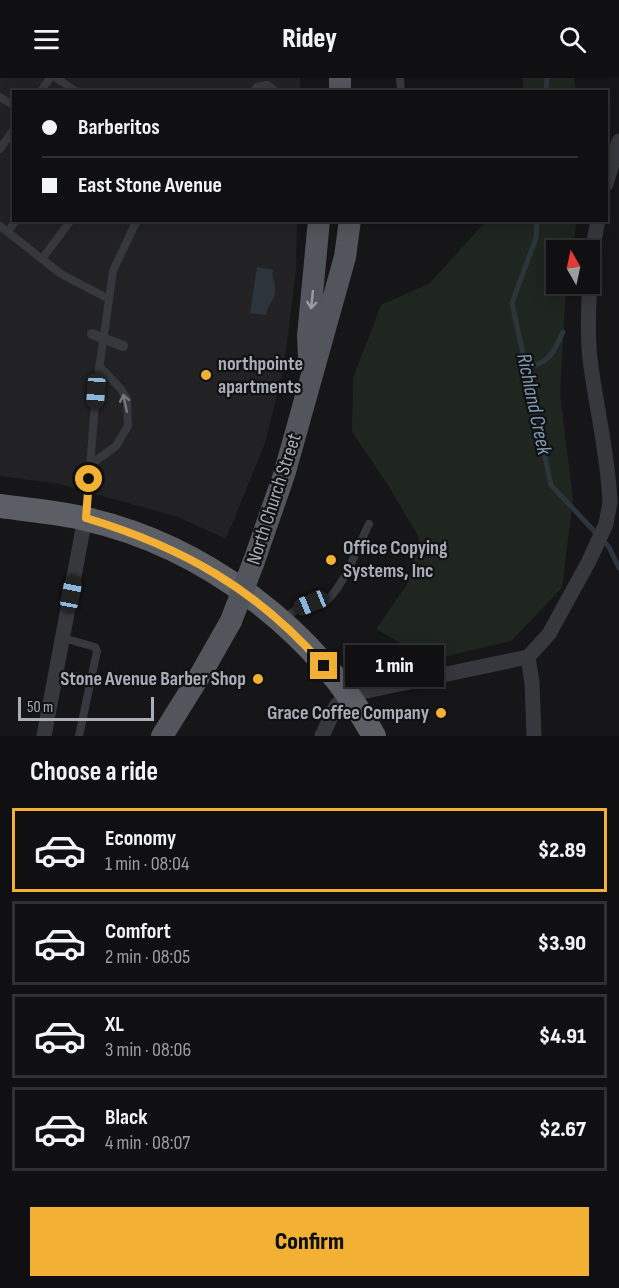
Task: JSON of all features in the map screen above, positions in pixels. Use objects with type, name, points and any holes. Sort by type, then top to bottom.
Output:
[{"type":"highway","points":[[0,506],[86,518],[128,531],[208,568],[269,610],[300,638],[347,695],[374,736]]},
{"type":"main road","name":"North Church Street","points":[[310,384],[308,336],[319,222]]},
{"type":"main road","points":[[329,311],[335,222]]},
{"type":"main road","name":"North Church Street","points":[[162,736],[231,621],[254,561],[284,475],[310,384],[345,257],[350,222]]},
{"type":"street","points":[[608,177],[619,141]]},
{"type":"street","points":[[322,736],[336,706],[347,695],[528,657],[549,634],[590,561],[606,524],[610,502],[610,485],[590,357],[592,262],[598,222]]},
{"type":"street","points":[[92,334],[123,346]]},
{"type":"street","points":[[44,736],[86,518]]},
{"type":"street","points":[[528,657],[532,683],[534,736]]},
{"type":"lane","points":[[56,78],[74,90]]},
{"type":"lane","points":[[255,90],[257,87],[267,85],[274,90]]},
{"type":"lane","points":[[0,149],[12,132]]},
{"type":"lane","points":[[8,232],[15,222]]},
{"type":"lane","points":[[42,259],[70,222]]},
{"type":"lane","points":[[86,518],[99,366],[113,271],[136,222]]},
{"type":"lane","points":[[0,226],[61,274],[109,299]]},
{"type":"lane","points":[[90,465],[116,446],[128,426],[127,399],[121,389],[99,366]]},
{"type":"lane","points":[[281,621],[298,608],[311,603],[323,604],[329,599],[343,577],[369,525]]},
{"type":"lane","points":[[63,638],[95,647],[97,651],[79,736]]},
{"type":"lane","points":[[56,673],[91,679]]},
{"type":"shaded area","points":[[0,78],[300,78],[300,90],[12,90],[12,222],[297,222],[296,270],[284,366],[265,443],[226,539],[178,517],[59,484],[0,476]]},
{"type":"shaded area","points":[[523,78],[574,78],[576,90],[523,90]]},
{"type":"shaded area","points":[[485,222],[577,222],[574,240],[546,240],[546,294],[566,294],[560,394],[573,499],[562,588],[511,641],[430,660],[376,629],[408,583],[419,538],[388,485],[352,432],[353,378],[381,305],[430,283]]},
{"type":"shaded area","points":[[257,267],[273,270],[275,294],[266,315],[250,313]]},
{"type":"waterway","name":"Richland Creek","points":[[546,90],[547,78]]},
{"type":"waterway","name":"Richland Creek","points":[[537,222],[536,238],[512,303],[551,485],[609,547],[619,568]]},
{"type":"waterway","points":[[526,368],[546,360],[563,332]]},
{"type":"place","name":"northpointe apartments","points":[[206,375]]},
{"type":"place","name":"Office Copying Systems, Inc","points":[[331,560]]},
{"type":"place","name":"Stone Avenue Barber Shop","points":[[258,679]]},
{"type":"place","name":"Grace Coffee Company","points":[[441,713]]},
{"type":"route","points":[[89,479],[86,518],[128,531],[208,568],[269,610],[300,638],[324,666]]}]
